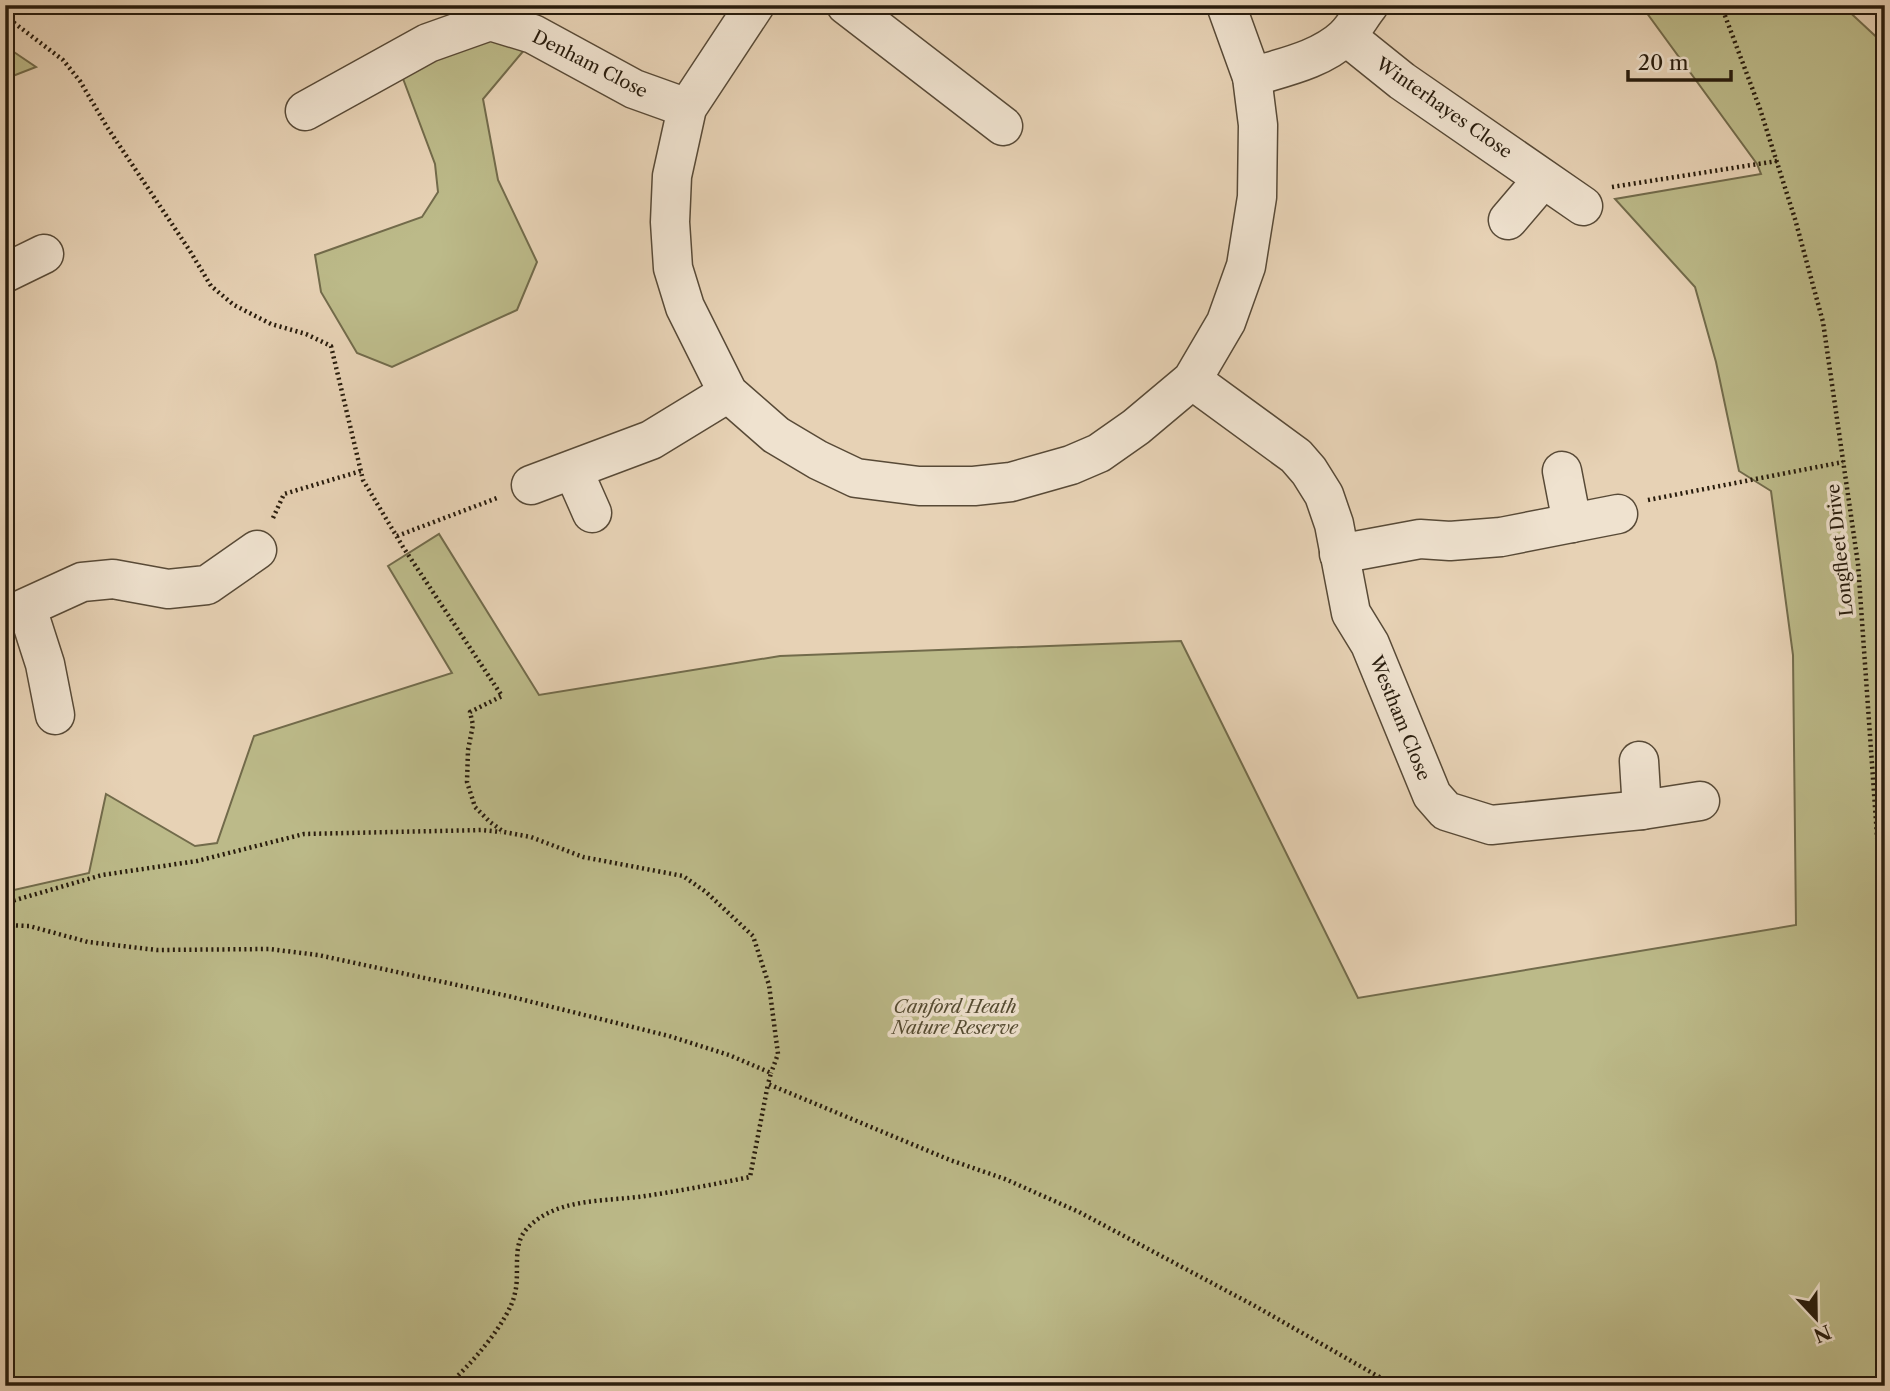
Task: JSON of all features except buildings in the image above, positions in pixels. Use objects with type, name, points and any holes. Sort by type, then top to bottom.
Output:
[{"type":"street","points":[[755,5],[687,108],[672,176],[670,222],[673,268],[685,307],[728,393],[776,435],[818,460],[856,478],[919,486],[974,486],[1011,482],[1071,465],[1099,453],[1136,427],[1192,380],[1226,321],[1246,266],[1257,197],[1258,125],[1252,77],[1226,5]]},
{"type":"street","points":[[846,5],[1003,126]]},
{"type":"street","points":[[1252,77],[1325,52],[1346,36],[1369,5]]},
{"type":"street","name":"Denham Close","points":[[305,111],[428,43],[490,21],[533,34],[634,89],[687,108]]},
{"type":"street","name":"Winterhayes Close","points":[[1346,36],[1402,81],[1584,206]]},
{"type":"street","points":[[1508,220],[1543,178]]},
{"type":"street","points":[[5,273],[44,254]]},
{"type":"street","name":"Westham Close","points":[[1192,380],[1275,439],[1309,471],[1324,495],[1334,524],[1351,613],[1370,644],[1432,795],[1446,811],[1491,825],[1642,810],[1700,801]]},
{"type":"street","points":[[531,485],[652,440],[728,393]]},
{"type":"street","points":[[573,470],[592,513]]},
{"type":"street","points":[[1562,471],[1572,523]]},
{"type":"street","points":[[1339,554],[1420,539],[1450,541],[1501,537],[1618,514]]},
{"type":"street","points":[[55,715],[45,664],[16,612],[82,582],[113,579],[167,589],[207,585],[257,550]]},
{"type":"street","points":[[1639,761],[1642,810]]},
{"type":"path","name":"Longfleet Drive","points":[[1721,5],[1760,108],[1796,219],[1823,322],[1858,564],[1885,982]]},
{"type":"path","points":[[5,16],[63,60],[80,81],[211,286],[234,305],[271,324],[306,334],[331,346],[363,480],[502,696],[470,712],[474,725],[468,750],[467,782],[475,807],[504,832]]},
{"type":"path","points":[[1584,206],[1614,186],[1777,161]]},
{"type":"path","points":[[1618,514],[1638,502],[1843,462]]},
{"type":"path","points":[[257,550],[284,494],[361,471]]},
{"type":"path","points":[[397,536],[531,485]]},
{"type":"path","points":[[5,907],[12,901],[102,874],[197,861],[304,834],[481,830],[531,836],[583,857],[683,876],[706,891],[753,936],[769,985],[778,1054],[768,1084],[750,1177],[640,1197],[593,1200],[558,1210],[535,1221],[523,1233],[518,1250],[515,1295],[506,1315],[465,1371],[449,1385]]},
{"type":"path","points":[[5,925],[29,926],[88,942],[157,950],[269,950],[318,955],[508,996],[669,1036],[729,1055],[771,1073]]},
{"type":"path","points":[[768,1084],[1079,1212],[1255,1306],[1395,1386]]},
{"type":"green space","name":"Canford Heath Nature Reserve","points":[[1641,5],[1842,5],[1885,45],[1885,1386],[5,1386],[5,892],[89,873],[106,794],[195,846],[217,843],[254,736],[452,673],[388,566],[439,534],[539,695],[780,656],[1181,641],[1358,998],[1796,925],[1793,655],[1771,491],[1739,471],[1716,362],[1695,287],[1615,199],[1761,174],[1757,164]]},
{"type":"green space","points":[[497,36],[525,49],[483,99],[498,180],[537,262],[517,310],[392,367],[357,353],[321,292],[315,255],[422,217],[438,192],[435,164],[399,68]]},
{"type":"green space","points":[[5,46],[36,67],[5,79]]}]
